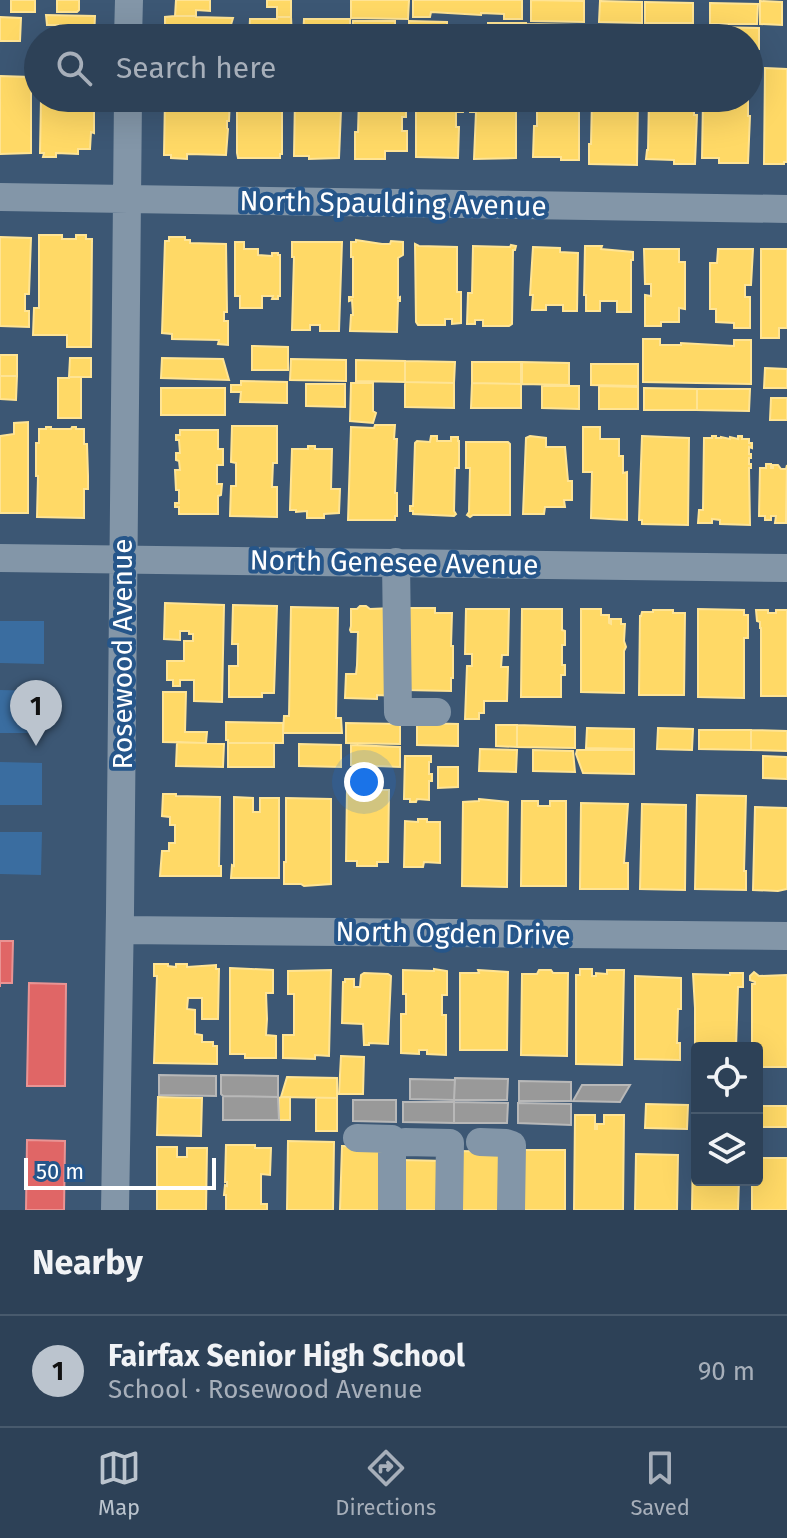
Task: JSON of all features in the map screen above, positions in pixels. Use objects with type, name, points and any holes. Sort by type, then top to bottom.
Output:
[{"type":"street","points":[[128,24],[129,0]]},
{"type":"street","name":"Rosewood Avenue","points":[[115,1210],[128,112]]},
{"type":"street","name":"North Spaulding Avenue","points":[[0,197],[787,209]]},
{"type":"street","name":"North Genesee Avenue","points":[[0,558],[787,568]]},
{"type":"street","points":[[396,562],[398,712],[437,712]]},
{"type":"street","name":"North Ogden Drive","points":[[120,930],[787,936]]},
{"type":"street","points":[[357,1138],[392,1139],[392,1210]]},
{"type":"street","points":[[405,1142],[450,1143],[449,1210]]},
{"type":"street","points":[[480,1142],[512,1145],[511,1210]]},
{"type":"shaded area","points":[[0,621],[44,621],[44,664],[0,663]]},
{"type":"shaded area","points":[[0,690],[43,691],[42,733],[0,733]]},
{"type":"shaded area","points":[[0,762],[42,763],[42,805],[0,805]]},
{"type":"shaded area","points":[[0,832],[42,832],[41,875],[0,874]]},
{"type":"building: Homes","points":[[11,0],[35,0],[35,12],[11,12]]},
{"type":"building: Homes","points":[[57,0],[79,0],[79,10],[57,12]]},
{"type":"building: Homes","points":[[176,0],[210,0],[210,11],[196,10],[196,16],[175,16]]},
{"type":"building: Homes","points":[[267,0],[291,0],[291,17],[277,17],[277,7],[267,7]]},
{"type":"building: Homes","points":[[351,0],[409,0],[408,19],[351,18]]},
{"type":"building: Homes","points":[[413,0],[522,0],[522,19],[504,19],[504,14],[431,12],[430,17],[413,17]]},
{"type":"building: Homes","points":[[531,0],[584,1],[584,22],[531,21]]},
{"type":"building: Homes","points":[[600,1],[642,2],[642,23],[599,22]]},
{"type":"building: Homes","points":[[760,1],[782,2],[782,25],[760,24]]},
{"type":"building: Homes","points":[[645,2],[693,3],[693,23],[645,23]]},
{"type":"building: Homes","points":[[710,3],[758,4],[757,24],[710,24]]},
{"type":"building: Homes","points":[[46,15],[95,16],[95,24],[47,24]]},
{"type":"building: Homes","points":[[0,17],[21,18],[20,41],[0,41]]},
{"type":"building: Homes","points":[[165,17],[233,18],[231,24],[165,24]]},
{"type":"building: Homes","points":[[291,17],[291,24],[250,24],[250,19]]},
{"type":"building: Homes","points":[[304,19],[350,19],[350,24],[304,24]]},
{"type":"building: Homes","points":[[353,21],[395,21],[395,24],[353,24]]},
{"type":"building: Homes","points":[[409,21],[447,22],[447,24],[409,24]]},
{"type":"building: Homes","points":[[765,68],[787,69],[787,162],[784,164],[764,164]]},
{"type":"building: Homes","points":[[0,76],[24,77],[24,112],[31,112],[31,153],[0,154]]},
{"type":"building: Homes","points":[[41,112],[94,112],[90,149],[78,149],[78,154],[56,153],[56,157],[43,157],[44,153],[40,153]]},
{"type":"building: Homes","points":[[165,112],[229,112],[226,155],[187,154],[187,159],[164,155]]},
{"type":"building: Homes","points":[[237,112],[282,112],[280,158],[238,158]]},
{"type":"building: Homes","points":[[295,112],[341,112],[339,158],[294,156]]},
{"type":"building: Homes","points":[[359,112],[406,112],[406,117],[402,117],[402,131],[407,131],[407,151],[385,151],[385,159],[355,159],[355,132],[358,132]]},
{"type":"building: Homes","points":[[416,112],[456,112],[458,158],[416,157]]},
{"type":"building: Homes","points":[[476,112],[516,112],[516,158],[474,159]]},
{"type":"building: Homes","points":[[537,112],[579,112],[579,160],[533,157],[534,126],[537,126]]},
{"type":"building: Homes","points":[[592,112],[638,112],[637,165],[589,164]]},
{"type":"building: Homes","points":[[649,112],[694,112],[697,115],[695,164],[646,159]]},
{"type":"building: Homes","points":[[703,112],[748,112],[748,163],[719,163],[719,158],[702,158]]},
{"type":"building: Homes","points":[[39,235],[62,235],[62,239],[76,239],[76,235],[86,235],[86,239],[92,239],[91,347],[67,347],[67,335],[33,335],[34,308],[39,308]]},
{"type":"building: Homes","points":[[0,237],[31,238],[29,294],[25,294],[29,327],[0,326]]},
{"type":"building: Homes","points":[[169,237],[185,237],[190,243],[226,244],[227,312],[224,312],[224,321],[228,321],[228,345],[218,344],[219,340],[172,339],[172,334],[162,333],[165,241],[169,241]]},
{"type":"building: Homes","points":[[235,242],[244,242],[244,249],[258,249],[258,255],[280,255],[278,299],[262,296],[262,308],[240,308],[240,296],[235,296]]},
{"type":"building: Homes","points":[[292,242],[342,242],[339,331],[320,331],[320,325],[310,325],[310,330],[292,330]]},
{"type":"building: Homes","points":[[351,242],[382,244],[403,242],[403,255],[398,258],[400,301],[397,332],[350,331],[353,315],[352,300],[349,301],[349,297],[353,297]]},
{"type":"building: Homes","points":[[415,244],[457,247],[461,323],[452,324],[452,319],[445,319],[445,325],[418,325],[416,322]]},
{"type":"building: Homes","points":[[473,246],[516,246],[513,250],[512,324],[483,326],[483,320],[475,320],[475,324],[467,324],[468,293],[472,293]]},
{"type":"building: Homes","points":[[585,246],[633,252],[631,312],[617,312],[617,301],[600,301],[600,311],[586,311]]},
{"type":"building: Homes","points":[[533,247],[560,248],[560,252],[578,253],[577,311],[563,311],[563,305],[546,305],[546,310],[532,310]]},
{"type":"building: Homes","points":[[644,249],[679,249],[679,262],[685,262],[685,309],[679,308],[679,322],[645,326],[645,295],[651,296],[651,284],[645,284]]},
{"type":"building: Homes","points":[[718,249],[753,249],[751,285],[745,285],[745,297],[750,297],[750,328],[734,328],[734,323],[716,322],[716,309],[710,309],[710,263],[717,263]]},
{"type":"building: Homes","points":[[761,249],[787,249],[787,328],[779,328],[779,338],[761,338]]},
{"type":"building: Homes","points":[[643,339],[660,339],[660,345],[734,346],[734,340],[751,340],[751,384],[643,382]]},
{"type":"building: Homes","points":[[252,346],[288,347],[288,370],[252,370]]},
{"type":"building: Homes","points":[[0,355],[17,355],[17,376],[0,376]]},
{"type":"building: Homes","points":[[70,358],[91,358],[91,377],[69,377]]},
{"type":"building: Homes","points":[[162,358],[223,359],[229,380],[161,378]]},
{"type":"building: Homes","points":[[291,359],[346,360],[346,381],[290,380]]},
{"type":"building: Homes","points":[[356,360],[405,361],[405,382],[356,381]]},
{"type":"building: Homes","points":[[405,361],[455,362],[454,383],[405,382]]},
{"type":"building: Homes","points":[[472,362],[521,362],[521,384],[472,383]]},
{"type":"building: Homes","points":[[522,362],[569,363],[569,385],[522,384]]},
{"type":"building: Homes","points":[[591,364],[638,364],[638,386],[591,385]]},
{"type":"building: Homes","points":[[765,368],[787,369],[787,388],[764,388]]},
{"type":"building: Homes","points":[[0,376],[17,376],[16,400],[0,399]]},
{"type":"building: Homes","points":[[81,377],[81,418],[58,418],[58,378]]},
{"type":"building: Homes","points":[[241,381],[287,382],[287,403],[240,402],[241,392],[231,392],[231,385],[241,385]]},
{"type":"building: Homes","points":[[405,382],[454,383],[454,408],[405,407]]},
{"type":"building: Homes","points":[[351,383],[373,383],[373,411],[376,413],[373,423],[350,421]]},
{"type":"building: Homes","points":[[472,383],[521,384],[521,408],[471,408]]},
{"type":"building: Homes","points":[[306,384],[345,384],[345,407],[306,406]]},
{"type":"building: Homes","points":[[542,386],[579,386],[579,409],[542,408]]},
{"type":"building: Homes","points":[[599,386],[638,387],[638,409],[599,409]]},
{"type":"building: Homes","points":[[161,388],[225,388],[225,415],[161,415]]},
{"type":"building: Homes","points":[[644,388],[697,389],[697,410],[644,410]]},
{"type":"building: Homes","points":[[697,389],[750,389],[749,411],[697,410]]},
{"type":"building: Homes","points":[[771,398],[787,398],[787,420],[770,420]]},
{"type":"building: Homes","points":[[28,422],[28,513],[0,513],[0,436],[14,434],[14,423]]},
{"type":"building: Homes","points":[[375,425],[395,425],[397,516],[395,520],[348,520],[351,427],[374,428]]},
{"type":"building: Homes","points":[[232,426],[277,426],[277,463],[273,463],[272,487],[277,487],[277,517],[230,516],[231,486],[236,486],[236,463],[231,462]]},
{"type":"building: Homes","points":[[583,427],[600,427],[600,439],[619,439],[623,473],[627,472],[627,520],[591,518],[592,472],[583,472]]},
{"type":"building: Homes","points":[[39,429],[84,429],[88,489],[84,489],[84,518],[37,517],[36,443],[39,443]]},
{"type":"building: Homes","points":[[180,430],[218,430],[218,449],[223,449],[223,465],[217,465],[217,484],[222,484],[218,514],[179,514],[179,507],[175,507],[175,503],[179,503],[175,470],[180,470],[179,461],[176,460],[176,453],[180,453],[176,435],[180,435]]},
{"type":"building: Homes","points":[[431,436],[437,436],[437,441],[451,441],[451,437],[458,437],[459,468],[455,468],[454,516],[413,514],[410,511],[410,506],[413,506],[415,443],[430,442]]},
{"type":"building: Homes","points":[[642,436],[689,438],[688,525],[642,524],[639,520]]},
{"type":"building: Homes","points":[[742,436],[742,439],[749,439],[752,443],[752,448],[749,447],[750,525],[720,524],[720,520],[712,519],[712,523],[698,523],[699,510],[703,510],[704,438],[738,439]]},
{"type":"building: Homes","points":[[526,438],[546,438],[546,447],[565,447],[568,481],[572,481],[572,500],[564,500],[565,507],[545,507],[544,514],[523,514]]},
{"type":"building: Homes","points":[[466,442],[510,444],[510,515],[467,515],[470,468],[466,468]]},
{"type":"building: Homes","points":[[308,446],[332,449],[331,489],[340,489],[339,513],[324,514],[324,518],[307,518],[307,511],[290,510],[292,449],[308,449]]},
{"type":"building: Homes","points":[[766,464],[771,464],[771,468],[778,465],[781,469],[786,469],[787,465],[786,523],[775,523],[776,516],[765,520],[765,516],[759,516],[760,468],[766,468]]},
{"type":"building: Homes","points":[[165,603],[224,605],[222,702],[194,701],[194,680],[180,680],[180,686],[173,686],[173,680],[167,680],[167,661],[184,661],[184,641],[193,641],[193,634],[180,631],[180,640],[164,639]]},
{"type":"building: Homes","points":[[233,605],[277,606],[274,693],[262,693],[262,697],[229,697],[229,666],[238,666],[238,644],[232,644]]},
{"type":"building: Homes","points":[[360,606],[393,608],[395,696],[345,698],[346,674],[356,674],[357,665],[358,632],[350,630],[351,609]]},
{"type":"building: Homes","points":[[291,607],[338,608],[336,718],[341,718],[342,733],[283,733],[284,716],[289,716]]},
{"type":"building: Homes","points":[[406,608],[435,608],[435,613],[452,613],[451,691],[406,690]]},
{"type":"building: Homes","points":[[466,609],[509,609],[508,655],[502,655],[501,667],[508,667],[507,701],[484,701],[484,713],[479,713],[479,719],[465,719],[467,666],[472,666],[472,654],[465,654]]},
{"type":"building: Homes","points":[[522,609],[562,609],[565,645],[562,645],[562,665],[565,665],[565,675],[561,675],[561,697],[521,697]]},
{"type":"building: Homes","points":[[581,609],[601,609],[601,615],[609,615],[609,623],[611,619],[621,619],[621,624],[625,624],[624,693],[581,692]]},
{"type":"building: Homes","points":[[698,609],[744,610],[744,615],[748,615],[748,638],[744,638],[744,698],[698,697]]},
{"type":"building: Homes","points":[[756,610],[776,613],[776,610],[787,610],[787,696],[761,696],[761,628]]},
{"type":"building: Homes","points":[[642,612],[685,613],[684,695],[639,695],[640,616]]},
{"type":"building: Homes","points":[[163,692],[186,692],[185,732],[207,732],[206,743],[163,742]]},
{"type":"building: Homes","points":[[226,722],[283,723],[283,743],[228,743]]},
{"type":"building: Homes","points":[[346,723],[400,724],[400,744],[346,743]]},
{"type":"building: Homes","points":[[417,723],[458,724],[458,746],[417,745]]},
{"type":"building: Homes","points":[[496,725],[517,725],[517,747],[496,746]]},
{"type":"building: Homes","points":[[517,725],[575,727],[575,748],[517,747]]},
{"type":"building: Homes","points":[[587,728],[634,729],[634,749],[586,748]]},
{"type":"building: Homes","points":[[658,728],[693,729],[692,750],[657,749]]},
{"type":"building: Homes","points":[[699,730],[751,730],[751,750],[699,749]]},
{"type":"building: Homes","points":[[751,730],[787,731],[787,751],[751,750]]},
{"type":"building: Homes","points":[[177,742],[224,744],[223,767],[176,766]]},
{"type":"building: Homes","points":[[228,743],[274,743],[274,767],[228,767]]},
{"type":"building: Homes","points":[[299,744],[341,745],[341,767],[299,766]]},
{"type":"building: Homes","points":[[351,745],[400,747],[400,767],[351,765]]},
{"type":"building: Homes","points":[[480,749],[517,750],[516,772],[479,771]]},
{"type":"building: Homes","points":[[533,750],[573,751],[575,772],[533,771]]},
{"type":"building: Homes","points":[[577,750],[634,750],[634,774],[583,773]]},
{"type":"building: Homes","points":[[405,756],[431,756],[429,800],[410,802],[410,799],[404,799]]},
{"type":"building: Homes","points":[[763,756],[787,757],[787,779],[763,778]]},
{"type":"building: Homes","points":[[438,767],[458,767],[458,787],[438,788]]},
{"type":"building: Homes","points":[[357,782],[378,782],[378,790],[389,790],[388,862],[377,862],[377,866],[357,866],[357,861],[346,861],[347,789],[357,789]]},
{"type":"building: Homes","points":[[163,794],[220,797],[221,876],[160,876],[162,851],[169,851],[169,843],[175,843],[175,825],[170,825],[170,817],[162,816]]},
{"type":"building: Homes","points":[[697,795],[746,796],[746,890],[695,889]]},
{"type":"building: Homes","points":[[234,797],[253,798],[253,812],[260,812],[260,798],[279,798],[279,878],[231,878],[234,866]]},
{"type":"building: Homes","points":[[286,798],[331,799],[331,884],[284,884]]},
{"type":"building: Homes","points":[[479,799],[508,802],[507,887],[462,886],[463,802]]},
{"type":"building: Homes","points":[[522,801],[538,801],[538,806],[550,806],[550,801],[566,801],[566,886],[521,886]]},
{"type":"building: Homes","points":[[581,803],[628,804],[624,863],[628,863],[628,889],[580,889]]},
{"type":"building: Homes","points":[[642,804],[686,805],[685,890],[640,889]]},
{"type":"building: Homes","points":[[755,807],[787,808],[787,889],[753,890]]},
{"type":"building: Homes","points":[[418,819],[440,822],[440,863],[424,862],[423,867],[404,867],[405,821],[418,822]]},
{"type":"building: Homes","points":[[154,964],[176,967],[176,964],[187,964],[187,967],[216,965],[219,969],[218,1019],[202,1019],[202,998],[188,998],[187,1009],[195,1010],[195,1034],[202,1035],[202,1042],[213,1042],[213,1046],[217,1046],[217,1064],[154,1063],[157,976],[154,976]]},
{"type":"building: Homes","points":[[230,968],[273,970],[273,993],[266,993],[266,1035],[276,1036],[276,1058],[245,1058],[245,1054],[230,1054]]},
{"type":"building: Homes","points":[[580,969],[592,969],[592,976],[596,973],[607,974],[607,970],[624,970],[622,1065],[576,1064],[576,975],[580,975]]},
{"type":"building: Homes","points":[[331,970],[329,1056],[283,1058],[283,1035],[294,1035],[294,994],[288,994],[288,971]]},
{"type":"building: Homes","points":[[403,970],[447,971],[447,995],[442,995],[442,1015],[446,1015],[446,1055],[427,1054],[427,1050],[419,1050],[419,1054],[401,1053],[401,1014],[406,1014]]},
{"type":"building: Homes","points":[[478,970],[508,972],[507,1050],[460,1050],[460,973],[479,973]]},
{"type":"building: Homes","points":[[539,970],[568,973],[567,1056],[521,1055],[522,974],[537,974]]},
{"type":"building: Homes","points":[[754,972],[759,976],[787,975],[787,1067],[763,1067],[763,1042],[752,1042],[752,984],[755,982],[750,980]]},
{"type":"building: Homes","points":[[364,973],[391,976],[388,1044],[364,1045],[363,1024],[342,1023],[343,982],[354,979],[354,987],[360,987]]},
{"type":"building: Homes","points":[[743,973],[743,987],[738,987],[736,1042],[695,1042],[693,974]]},
{"type":"building: Homes","points":[[635,976],[681,978],[677,1043],[680,1043],[680,1060],[635,1059]]},
{"type":"building: Homes","points":[[341,1056],[364,1057],[363,1094],[339,1094]]},
{"type":"building: Homes","points":[[287,1077],[337,1078],[337,1098],[281,1097]]},
{"type":"building: Homes","points":[[158,1097],[202,1098],[201,1136],[157,1135]]},
{"type":"building: Homes","points":[[281,1097],[290,1097],[290,1120],[279,1120]]},
{"type":"building: Homes","points":[[316,1098],[337,1098],[337,1131],[316,1131]]},
{"type":"building: Homes","points":[[646,1104],[688,1105],[687,1129],[645,1128]]},
{"type":"building: Homes","points":[[763,1106],[787,1106],[787,1127],[763,1127]]},
{"type":"building: Homes","points":[[575,1115],[595,1115],[597,1129],[597,1124],[604,1124],[604,1115],[624,1115],[623,1210],[574,1210]]},
{"type":"building: Homes","points":[[288,1141],[334,1142],[333,1210],[287,1210]]},
{"type":"building: Homes","points":[[226,1145],[271,1148],[270,1175],[261,1174],[261,1204],[267,1204],[267,1210],[226,1210]]},
{"type":"building: Homes","points":[[342,1146],[387,1147],[387,1210],[340,1210]]},
{"type":"building: Homes","points":[[157,1147],[177,1147],[177,1157],[187,1157],[187,1148],[207,1148],[206,1210],[157,1210]]},
{"type":"building: Homes","points":[[521,1150],[565,1150],[565,1210],[521,1210]]},
{"type":"building: Homes","points":[[460,1151],[508,1152],[507,1210],[459,1210]]},
{"type":"building: Homes","points":[[636,1154],[678,1155],[677,1210],[635,1210]]},
{"type":"building: Homes","points":[[763,1158],[787,1158],[787,1210],[752,1210],[752,1186],[763,1186]]},
{"type":"building: Homes","points":[[402,1160],[446,1161],[446,1210],[401,1210]]},
{"type":"building: Homes","points":[[692,1186],[739,1186],[738,1210],[692,1210]]},
{"type":"building: Shops","points":[[0,941],[13,941],[12,983],[0,983]]},
{"type":"building: Shops","points":[[29,983],[66,984],[65,1086],[27,1086]]},
{"type":"building: Shops","points":[[27,1140],[65,1141],[64,1210],[26,1210]]},
{"type":"building: Industry","points":[[159,1075],[216,1076],[216,1096],[159,1095]]},
{"type":"building: Industry","points":[[221,1075],[278,1076],[278,1097],[223,1096]]},
{"type":"building: Industry","points":[[455,1078],[508,1079],[507,1100],[454,1100]]},
{"type":"building: Industry","points":[[410,1079],[455,1080],[454,1100],[410,1099]]},
{"type":"building: Industry","points":[[519,1081],[571,1082],[571,1101],[519,1101]]},
{"type":"building: Industry","points":[[582,1085],[630,1085],[620,1102],[573,1101]]},
{"type":"building: Industry","points":[[223,1096],[278,1097],[279,1120],[223,1120]]},
{"type":"building: Industry","points":[[353,1100],[396,1100],[396,1122],[353,1121]]},
{"type":"building: Industry","points":[[403,1102],[454,1102],[454,1123],[403,1122]]},
{"type":"building: Industry","points":[[454,1102],[508,1103],[507,1123],[454,1123]]},
{"type":"building: Industry","points":[[518,1103],[571,1104],[571,1125],[518,1123]]},
{"type":"place","name":"Fairfax Senior High School","points":[[36,746]]}]
